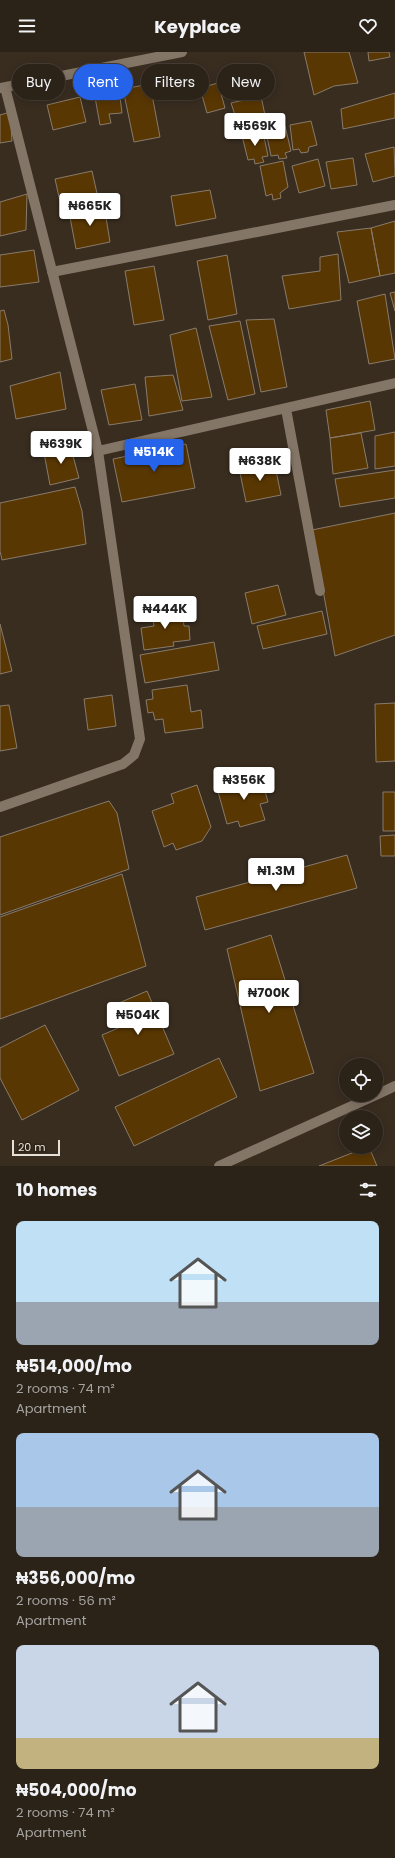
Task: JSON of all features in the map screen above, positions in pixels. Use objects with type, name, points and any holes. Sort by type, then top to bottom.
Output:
[{"type":"street","points":[[0,807],[123,764],[134,755],[140,739],[98,452],[52,272],[2,88],[141,56],[182,52]]},
{"type":"street","points":[[52,272],[395,205]]},
{"type":"street","points":[[98,452],[395,384]]},
{"type":"street","points":[[286,409],[320,592]]},
{"type":"street","points":[[383,1092],[395,1086]]},
{"type":"street","points":[[219,1166],[361,1102]]},
{"type":"building","points":[[304,52],[349,52],[358,83],[334,86],[314,95]]},
{"type":"building","points":[[368,52],[389,52],[390,57],[369,61]]},
{"type":"building","points":[[217,83],[217,100],[223,100],[225,108],[207,113],[203,100],[209,100],[209,86]]},
{"type":"building","points":[[141,86],[141,100],[153,100],[160,137],[134,142],[125,100],[133,100],[133,87]]},
{"type":"building","points":[[395,93],[395,118],[343,129],[341,109]]},
{"type":"building","points":[[73,99],[73,100],[81,100],[86,122],[53,130],[47,105]]},
{"type":"building","points":[[96,100],[120,100],[122,113],[109,114],[111,123],[100,125]]},
{"type":"building","points":[[244,100],[262,100],[267,125],[240,130],[231,103]]},
{"type":"building","points":[[10,112],[12,141],[0,143],[0,115]]},
{"type":"building","points":[[311,121],[317,145],[309,147],[308,152],[301,153],[299,149],[293,150],[290,125]]},
{"type":"building","points":[[285,126],[291,151],[285,153],[287,158],[279,159],[278,155],[271,156],[266,132]]},
{"type":"building","points":[[263,132],[268,156],[262,157],[264,162],[255,164],[254,159],[248,160],[242,136]]},
{"type":"building","points":[[394,147],[395,176],[373,182],[365,154]]},
{"type":"building","points":[[353,158],[357,185],[331,189],[326,162]]},
{"type":"building","points":[[318,159],[325,186],[299,193],[292,166]]},
{"type":"building","points":[[283,161],[288,187],[280,193],[281,198],[273,200],[272,194],[266,196],[260,166]]},
{"type":"building","points":[[92,171],[98,198],[61,206],[55,179]]},
{"type":"building","points":[[210,190],[216,218],[176,226],[171,196]]},
{"type":"building","points":[[27,194],[26,230],[0,236],[0,202]]},
{"type":"building","points":[[104,205],[110,242],[76,249],[69,212]]},
{"type":"building","points":[[395,221],[395,273],[380,276],[371,228]]},
{"type":"building","points":[[371,228],[380,276],[349,283],[337,232]]},
{"type":"building","points":[[34,250],[39,282],[0,287],[0,255]]},
{"type":"building","points":[[338,254],[341,300],[289,309],[282,276],[320,271],[320,257]]},
{"type":"building","points":[[227,255],[237,314],[208,320],[197,261]]},
{"type":"building","points":[[154,266],[164,320],[134,325],[125,271]]},
{"type":"building","points":[[395,292],[395,311],[390,293]]},
{"type":"building","points":[[385,294],[395,359],[369,364],[357,301]]},
{"type":"building","points":[[4,310],[8,325],[12,359],[0,362],[0,311]]},
{"type":"building","points":[[274,319],[287,387],[261,392],[246,320]]},
{"type":"building","points":[[240,321],[255,394],[228,400],[209,326]]},
{"type":"building","points":[[196,328],[212,397],[182,401],[170,335]]},
{"type":"building","points":[[60,372],[66,409],[16,419],[10,386]]},
{"type":"building","points":[[173,375],[183,410],[149,416],[145,377]]},
{"type":"building","points":[[135,384],[142,420],[109,425],[101,390]]},
{"type":"building","points":[[370,401],[375,430],[330,438],[326,410]]},
{"type":"building","points":[[395,432],[395,466],[375,469],[375,436]]},
{"type":"building","points":[[361,433],[368,468],[333,474],[330,438]]},
{"type":"building","points":[[186,444],[195,488],[122,502],[113,459]]},
{"type":"building","points":[[70,445],[79,478],[50,485],[44,453]]},
{"type":"building","points":[[274,461],[281,495],[246,502],[239,468]]},
{"type":"building","points":[[395,470],[395,498],[340,507],[335,479]]},
{"type":"building","points":[[75,487],[82,511],[86,544],[2,560],[0,551],[0,503]]},
{"type":"building","points":[[395,513],[395,635],[335,656],[312,530]]},
{"type":"building","points":[[278,585],[286,615],[252,624],[245,593]]},
{"type":"building","points":[[182,609],[184,626],[189,626],[190,640],[173,642],[174,646],[144,650],[141,628],[154,626],[152,613]]},
{"type":"building","points":[[322,611],[327,634],[263,649],[257,626]]},
{"type":"building","points":[[0,624],[12,671],[0,674]]},
{"type":"building","points":[[214,642],[219,670],[145,683],[140,655]]},
{"type":"building","points":[[187,685],[191,712],[201,710],[203,728],[165,733],[163,719],[155,720],[153,712],[148,713],[146,700],[153,699],[152,690]]},
{"type":"building","points":[[112,695],[116,726],[88,730],[84,699]]},
{"type":"building","points":[[395,703],[395,761],[376,762],[375,704]]},
{"type":"building","points":[[9,705],[17,748],[0,751],[0,706]]},
{"type":"building","points":[[261,776],[268,802],[260,804],[265,820],[240,827],[238,821],[227,824],[217,788]]},
{"type":"building","points":[[197,785],[211,827],[202,841],[176,850],[173,843],[164,847],[152,811],[174,803],[171,794]]},
{"type":"building","points":[[383,792],[395,792],[395,831],[383,831]]},
{"type":"building","points":[[109,801],[117,813],[129,869],[0,915],[0,837]]},
{"type":"building","points":[[395,835],[395,856],[381,856],[380,836]]},
{"type":"building","points":[[347,855],[357,888],[205,930],[196,897]]},
{"type":"building","points":[[122,874],[146,966],[0,1019],[0,917]]},
{"type":"building","points":[[271,935],[314,1073],[260,1091],[227,949]]},
{"type":"building","points":[[147,991],[174,1054],[119,1076],[102,1035],[123,1026],[119,1003]]},
{"type":"building","points":[[45,1025],[79,1090],[22,1120],[0,1078],[0,1048]]},
{"type":"building","points":[[219,1058],[237,1097],[134,1146],[115,1107]]},
{"type":"building","points":[[349,1154],[372,1154],[377,1166],[319,1166]]}]
